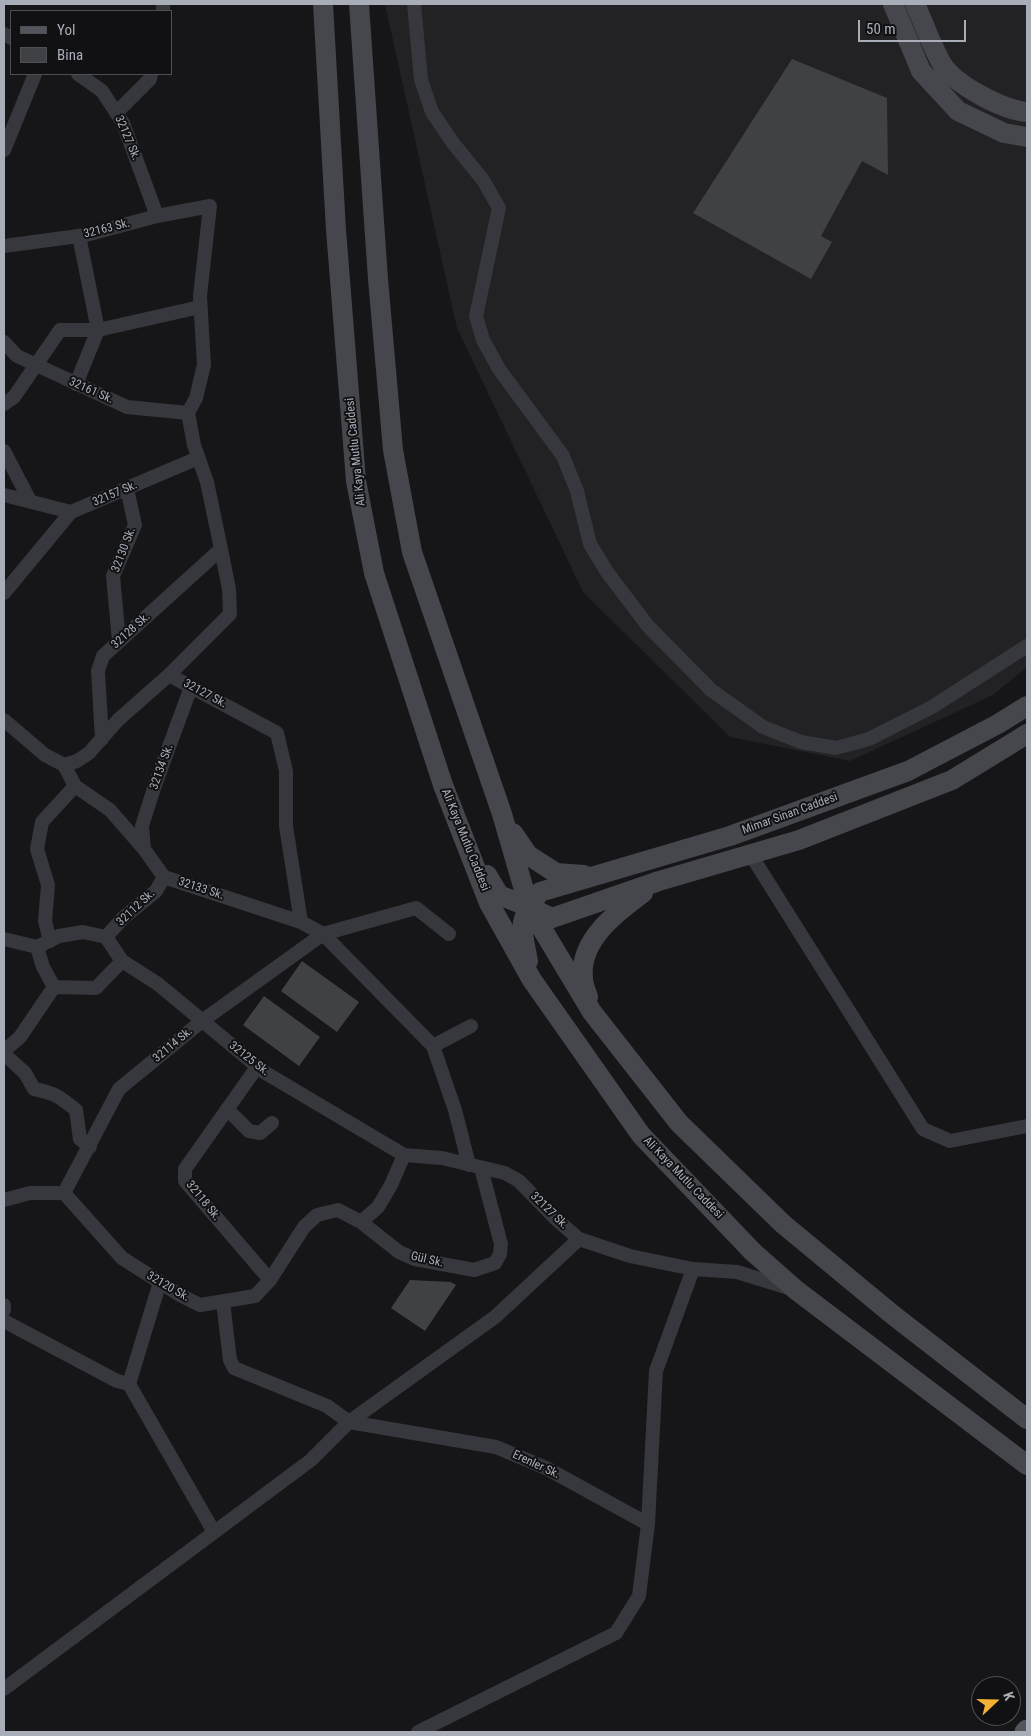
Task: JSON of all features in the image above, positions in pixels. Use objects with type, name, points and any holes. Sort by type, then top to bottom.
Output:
[{"type":"main road","name":"Ali Kaya Mutlu Caddesi","points":[[323,4],[336,230],[356,481],[374,573],[442,784],[489,903],[532,980],[642,1135],[753,1252],[796,1290],[1027,1466]]},
{"type":"main road","points":[[359,4],[378,279],[393,450],[412,552],[502,814],[535,899],[592,1012],[680,1123],[783,1224],[893,1315],[1027,1419]]},
{"type":"main road","points":[[893,4],[921,71],[958,111],[1004,133],[1027,137]]},
{"type":"main road","points":[[915,4],[943,65],[970,91],[1016,111],[1027,112]]},
{"type":"main road","name":"Mimar Sinan Caddesi","points":[[460,829],[499,895],[535,899],[594,876],[730,836],[908,771],[998,724],[1027,706]]},
{"type":"main road","name":"Mimar Sinan Caddesi","points":[[535,899],[552,918],[659,881],[799,840],[952,780],[1027,734]]},
{"type":"main road","points":[[502,814],[528,855],[556,873],[594,876]]},
{"type":"main road","points":[[592,1012],[583,978],[584,960],[591,941],[620,910],[659,881]]},
{"type":"main road","points":[[532,980],[521,926],[535,899]]},
{"type":"street","points":[[414,4],[421,80],[432,112],[453,143],[483,180],[499,208],[476,316],[483,340],[499,369],[564,456],[577,491],[590,544],[607,572],[648,626],[711,690],[762,727],[801,742],[836,748],[869,739],[932,707],[1027,646]]},
{"type":"street","points":[[4,150],[35,75]]},
{"type":"street","name":"32127 Sk.","points":[[79,75],[102,91],[123,123],[157,216]]},
{"type":"street","points":[[116,113],[151,75]]},
{"type":"street","name":"32163 Sk.","points":[[4,246],[79,236],[157,216],[210,206],[200,307]]},
{"type":"street","points":[[76,384],[98,330],[79,236]]},
{"type":"street","points":[[4,404],[14,397],[60,330],[98,330],[200,307],[204,365],[196,398],[188,413]]},
{"type":"street","name":"32161 Sk.","points":[[4,342],[17,356],[127,407],[188,413]]},
{"type":"street","name":"32127 Sk.","points":[[188,413],[194,445],[207,482],[221,548],[229,589],[230,614],[169,675],[277,733],[286,771],[286,826],[301,922]]},
{"type":"street","points":[[4,451],[30,501]]},
{"type":"street","name":"32157 Sk.","points":[[71,512],[198,458]]},
{"type":"street","name":"32130 Sk.","points":[[119,641],[113,576],[135,525],[127,489]]},
{"type":"street","points":[[4,495],[71,512],[4,593]]},
{"type":"street","name":"32128 Sk.","points":[[102,739],[98,671],[104,656],[221,548]]},
{"type":"street","points":[[4,720],[45,755],[64,764],[77,761],[90,753],[118,720],[169,675]]},
{"type":"street","name":"32134 Sk.","points":[[144,849],[142,826],[191,687]]},
{"type":"street","name":"32133 Sk.","points":[[64,764],[75,786],[110,810],[144,849],[164,877],[301,922],[323,934]]},
{"type":"street","points":[[54,987],[43,968],[48,885],[37,849],[42,822],[75,786]]},
{"type":"street","points":[[751,855],[923,1129],[950,1141],[1027,1126]]},
{"type":"street","name":"32112 Sk.","points":[[106,937],[123,918],[156,891],[164,877]]},
{"type":"street","points":[[449,934],[416,908],[323,934],[433,1046],[475,1166]]},
{"type":"street","points":[[4,939],[43,944],[59,936],[83,932],[106,937]]},
{"type":"street","name":"32114 Sk.","points":[[64,1193],[119,1090],[202,1021],[323,934]]},
{"type":"street","name":"32125 Sk.","points":[[106,937],[122,962],[158,984],[257,1066],[320,1107],[404,1155],[442,1158],[475,1166]]},
{"type":"street","points":[[54,987],[96,988],[122,962]]},
{"type":"street","points":[[54,987],[20,1037],[4,1053],[25,1072],[34,1089],[51,1092],[76,1110],[80,1139],[90,1147]]},
{"type":"street","points":[[433,1046],[471,1026]]},
{"type":"street","name":"32118 Sk.","points":[[257,1066],[185,1169],[185,1181],[270,1280]]},
{"type":"street","points":[[227,1109],[249,1131],[260,1133],[272,1122]]},
{"type":"street","points":[[361,1222],[378,1207],[391,1185],[404,1155]]},
{"type":"street","name":"32127 Sk.","points":[[475,1166],[505,1173],[519,1182],[579,1239],[630,1256],[692,1269],[737,1272],[796,1290]]},
{"type":"street","name":"Gül Sk.","points":[[361,1222],[399,1252],[415,1259],[474,1270],[495,1263],[500,1254],[501,1244],[475,1166]]},
{"type":"street","points":[[4,1200],[30,1193],[64,1193]]},
{"type":"street","name":"32120 Sk.","points":[[64,1193],[122,1258],[200,1305],[255,1296],[270,1280],[304,1227],[317,1215],[338,1210],[361,1222]]},
{"type":"street","points":[[4,1689],[311,1460],[348,1422],[495,1317],[579,1239]]},
{"type":"street","points":[[737,1272],[753,1252]]},
{"type":"street","points":[[418,1732],[616,1633],[639,1596],[648,1524],[656,1371],[692,1269]]},
{"type":"street","points":[[160,1282],[130,1384],[214,1532]]},
{"type":"street","name":"Erenler Sk.","points":[[223,1302],[230,1360],[234,1368],[328,1406],[348,1422],[496,1447],[546,1468],[648,1524]]},
{"type":"street","points":[[4,1305],[4,1310]]},
{"type":"street","points":[[4,1321],[117,1381],[130,1384]]},
{"type":"shaded area","points":[[385,4],[1027,4],[1027,667],[993,695],[850,761],[730,737],[583,592],[457,328]]},
{"type":"building","points":[[792,59],[887,98],[888,175],[862,161],[821,236],[832,242],[811,279],[693,213]]},
{"type":"building","points":[[302,961],[359,1002],[337,1032],[281,991]]},
{"type":"building","points":[[264,996],[320,1037],[299,1066],[243,1025]]},
{"type":"building","points":[[410,1280],[451,1282],[456,1285],[425,1331],[391,1308]]}]
